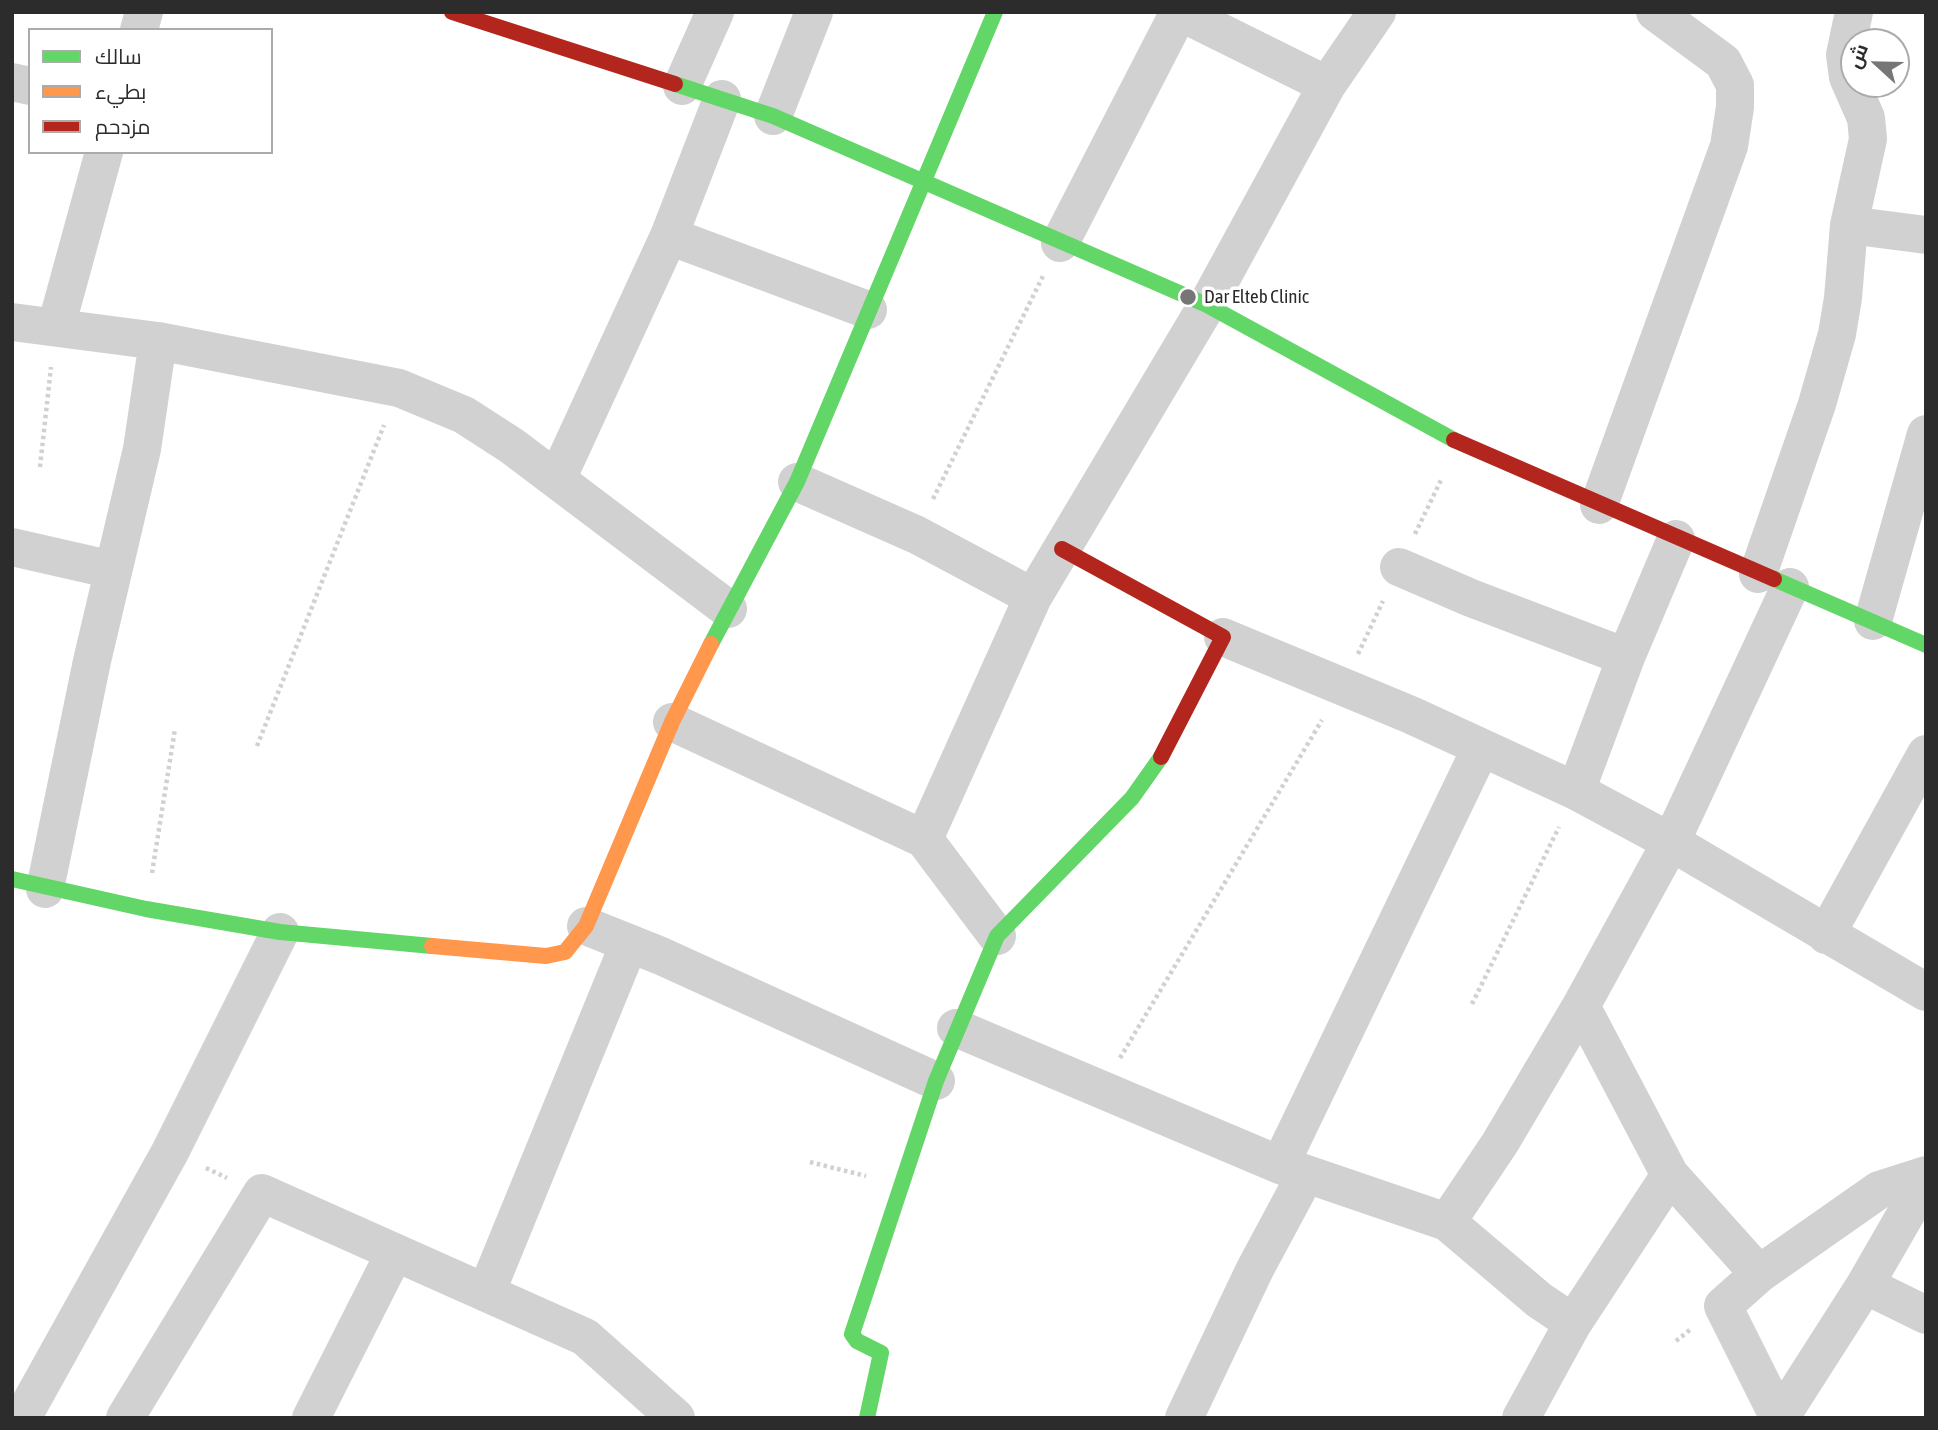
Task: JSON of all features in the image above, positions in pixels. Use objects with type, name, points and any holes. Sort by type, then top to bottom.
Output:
[{"type":"street","points":[[682,86],[715,12]]},
{"type":"street","points":[[773,116],[814,12]]},
{"type":"street","points":[[158,341],[142,449],[113,570],[29,884],[146,909],[280,932],[546,956],[565,952],[586,926],[672,722],[728,609],[797,482],[995,12]]},
{"type":"street","points":[[1060,243],[1180,12],[1326,85]]},
{"type":"street","points":[[924,839],[1033,597],[1207,305],[1326,85],[1377,12]]},
{"type":"street","points":[[1599,505],[1729,146],[1735,107],[1734,85],[1723,62],[1655,12]]},
{"type":"street","points":[[1447,1222],[1500,1143],[1581,1006],[1671,842],[1774,580],[1837,334],[1849,225],[1868,139],[1866,118],[1848,77],[1845,55],[1854,12]]},
{"type":"street","points":[[468,15],[773,116],[921,183],[1207,305],[1459,443],[1926,645]]},
{"type":"street","points":[[556,479],[669,236],[722,99]]},
{"type":"street","points":[[56,327],[103,154]]},
{"type":"street","points":[[1849,225],[1922,223]]},
{"type":"street","points":[[669,236],[869,310]]},
{"type":"street","points":[[12,322],[158,341],[399,388],[464,415],[556,479],[728,609]]},
{"type":"street","points":[[1873,621],[1926,434]]},
{"type":"street","points":[[797,482],[917,535],[1033,597]]},
{"type":"street","points":[[1576,791],[1626,657],[1676,539]]},
{"type":"street","points":[[12,547],[113,570]]},
{"type":"street","points":[[1062,549],[1223,637],[1576,791],[1671,842],[1926,992]]},
{"type":"street","points":[[1399,567],[1471,598],[1626,657]]},
{"type":"street","points":[[867,1418],[881,1353],[857,1342],[852,1334],[936,1081],[956,1028],[997,936],[1132,798],[1169,746],[1223,637]]},
{"type":"street","points":[[672,722],[924,839],[997,936]]},
{"type":"street","points":[[1184,1418],[1255,1269],[1293,1170],[1480,750]]},
{"type":"street","points":[[1826,935],[1926,754]]},
{"type":"street","points":[[586,926],[936,1081]]},
{"type":"street","points":[[22,1418],[106,1273],[280,932]]},
{"type":"street","points":[[486,1293],[629,944]]},
{"type":"street","points":[[1581,1006],[1671,1175],[1759,1274]]},
{"type":"street","points":[[956,1028],[1100,1091],[1293,1170],[1447,1222],[1538,1300],[1573,1323]]},
{"type":"street","points":[[1521,1418],[1573,1323],[1671,1175]]},
{"type":"street","points":[[1780,1418],[1723,1307],[1759,1274],[1879,1190],[1926,1177]]},
{"type":"street","points":[[1780,1418],[1865,1285],[1926,1177]]},
{"type":"street","points":[[125,1418],[262,1193],[585,1337],[676,1418]]},
{"type":"street","points":[[311,1418],[394,1254]]},
{"type":"street","points":[[1865,1285],[1926,1314]]},
{"type":"path","points":[[917,535],[998,362],[1060,243]]},
{"type":"path","points":[[40,467],[56,327]]},
{"type":"path","points":[[257,746],[399,388]]},
{"type":"path","points":[[1100,1091],[1342,687],[1459,443]]},
{"type":"path","points":[[146,909],[175,729]]},
{"type":"path","points":[[1472,1004],[1576,791]]},
{"type":"path","points":[[170,1152],[262,1193]]},
{"type":"path","points":[[810,1162],[843,1168],[900,1188]]},
{"type":"traffic: fast","points":[[711,644],[797,482],[995,12]]},
{"type":"traffic: fast","points":[[675,84],[773,116],[1207,305],[1454,440]]},
{"type":"traffic: fast","points":[[1774,579],[1926,645]]},
{"type":"traffic: fast","points":[[867,1418],[881,1353],[857,1341],[852,1334],[936,1081],[997,936],[1132,798],[1161,757]]},
{"type":"traffic: fast","points":[[12,879],[146,909],[280,932],[432,946]]},
{"type":"traffic: slow","points":[[432,946],[546,956],[565,952],[586,926],[672,722],[711,644]]},
{"type":"traffic: jam","points":[[452,12],[675,84]]},
{"type":"traffic: jam","points":[[1454,440],[1774,579]]},
{"type":"traffic: jam","points":[[1062,549],[1223,637],[1161,757]]},
{"type":"place","name":"Dar Elteb Clinic","points":[[1188,297]]}]
